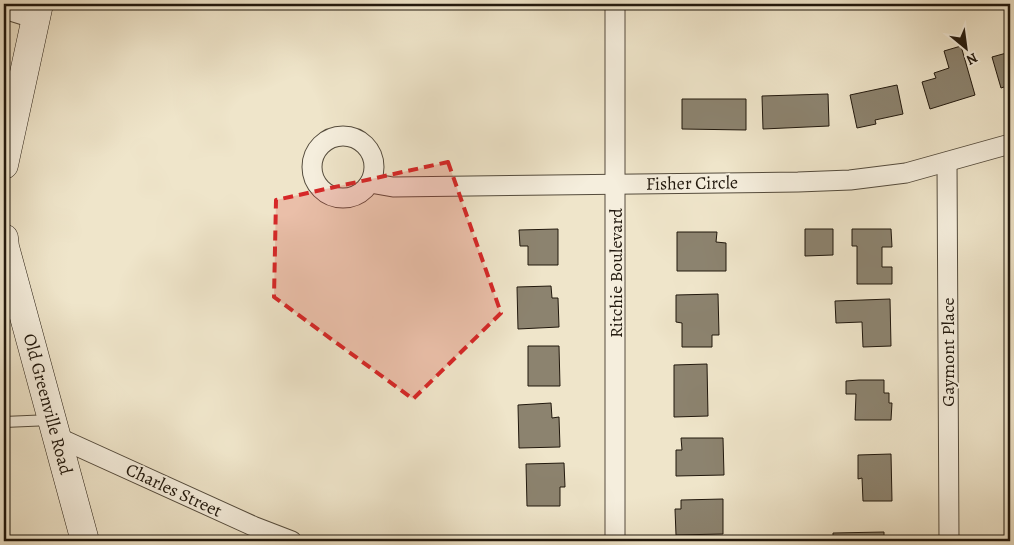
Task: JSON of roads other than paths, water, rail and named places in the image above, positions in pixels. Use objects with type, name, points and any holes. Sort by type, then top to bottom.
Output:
[{"type":"main road","points":[[4,165],[38,12]]},
{"type":"main road","name":"Old Greenville Road","points":[[4,238],[85,541]]},
{"type":"street","name":"Ritchie Boulevard","points":[[615,541],[616,4]]},
{"type":"street","points":[[4,9],[38,12]]},
{"type":"street","name":"Fisher Circle","points":[[370,183],[393,187],[850,180],[906,172],[1010,144]]},
{"type":"street","name":"Gaymont Place","points":[[947,162],[949,541]]},
{"type":"street","name":"Charles Street","points":[[55,428],[253,526],[292,541]]},
{"type":"lane","points":[[4,422],[55,428]]}]
